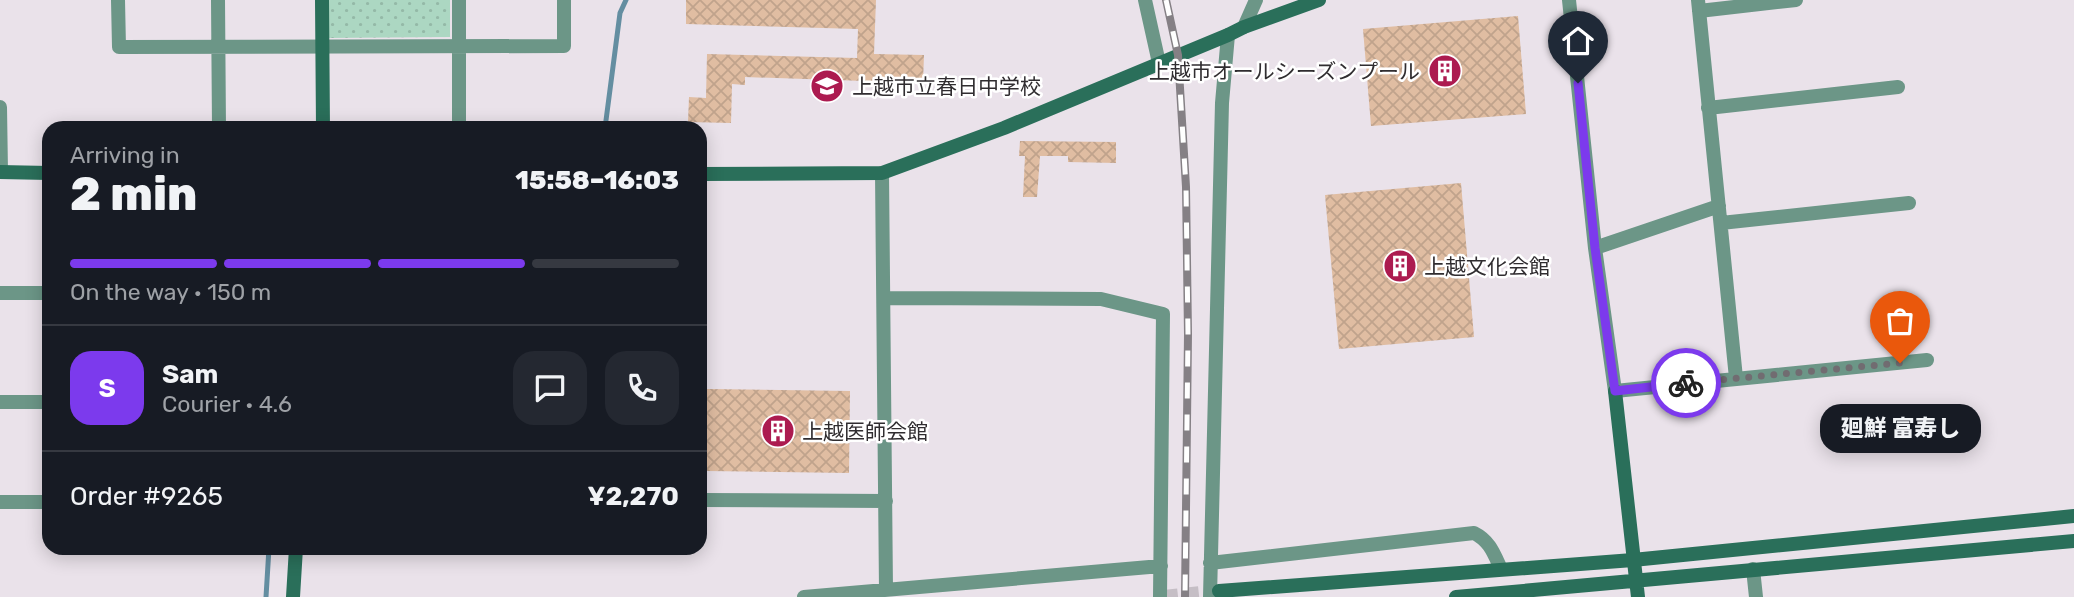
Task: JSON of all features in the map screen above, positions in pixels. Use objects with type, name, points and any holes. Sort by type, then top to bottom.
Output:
[{"type":"street","points":[[118,0],[119,47],[564,46],[564,0]]},
{"type":"street","points":[[218,0],[219,121]]},
{"type":"street","points":[[322,0],[323,121]]},
{"type":"street","points":[[459,0],[459,121]]},
{"type":"street","points":[[1145,0],[1159,63]]},
{"type":"street","points":[[1244,27],[1256,0]]},
{"type":"street","points":[[707,174],[882,173],[1004,128],[1244,27],[1319,0]]},
{"type":"street","points":[[1569,0],[1595,248],[1615,391],[1638,597]]},
{"type":"street","points":[[1736,378],[1698,5],[1796,0]]},
{"type":"street","points":[[1228,35],[1222,103],[1210,563],[1215,594],[1633,559],[2074,516]]},
{"type":"street","points":[[1708,108],[1898,88]]},
{"type":"street","points":[[0,107],[1,172],[42,173]]},
{"type":"street","points":[[882,173],[886,590]]},
{"type":"street","points":[[1721,223],[1909,203]]},
{"type":"street","points":[[1595,248],[1719,206]]},
{"type":"street","points":[[0,293],[42,293]]},
{"type":"street","points":[[885,298],[1101,299],[1163,314],[1160,597]]},
{"type":"street","points":[[1615,391],[1927,360]]},
{"type":"street","points":[[0,402],[42,402]]},
{"type":"street","points":[[707,500],[886,501]]},
{"type":"street","points":[[0,502],[42,502]]},
{"type":"street","points":[[1210,563],[1475,533],[1491,546],[1501,569]]},
{"type":"street","points":[[1456,597],[1557,592],[1753,569],[2074,541]]},
{"type":"street","points":[[293,597],[296,555]]},
{"type":"street","points":[[804,597],[1161,566]]},
{"type":"street","points":[[1753,569],[1756,597]]},
{"type":"green space","points":[[329,0],[450,0],[450,37],[329,38]]},
{"type":"building","points":[[686,0],[876,0],[874,54],[924,55],[923,83],[745,77],[745,85],[732,84],[731,123],[688,121],[689,97],[706,98],[707,54],[857,58],[858,29],[686,24]]},
{"type":"building","name":"上越市オールシーズンプール","points":[[1518,16],[1526,114],[1371,126],[1363,29]]},
{"type":"building","points":[[1020,141],[1116,142],[1116,163],[1068,162],[1068,156],[1040,156],[1037,197],[1023,197],[1025,156],[1019,156]]},
{"type":"building","name":"上越文化会館","points":[[1461,183],[1474,337],[1339,349],[1325,195]]},
{"type":"building","name":"上越医師会館","points":[[707,389],[850,391],[849,473],[707,471]]},
{"type":"waterway","points":[[606,121],[620,13],[626,0]]},
{"type":"waterway","points":[[266,597],[269,555]]},
{"type":"tunnel","points":[[1164,597],[1219,591]]},
{"type":"railway","points":[[1166,0],[1178,55],[1186,187],[1188,334],[1185,597]]},
{"type":"way so far","points":[[1686,383],[1900,363]]},
{"type":"place","name":"上越市オールシーズンプール","points":[[1445,71]]},
{"type":"place","name":"上越市立春日中学校","points":[[827,86]]},
{"type":"place","name":"上越文化会館","points":[[1400,266]]},
{"type":"place","name":"廻鮮 富寿し","points":[[1900,363]]},
{"type":"place","name":"上越医師会館","points":[[778,431]]},
{"type":"route","points":[[1578,83],[1595,248],[1615,391],[1686,383]]}]
